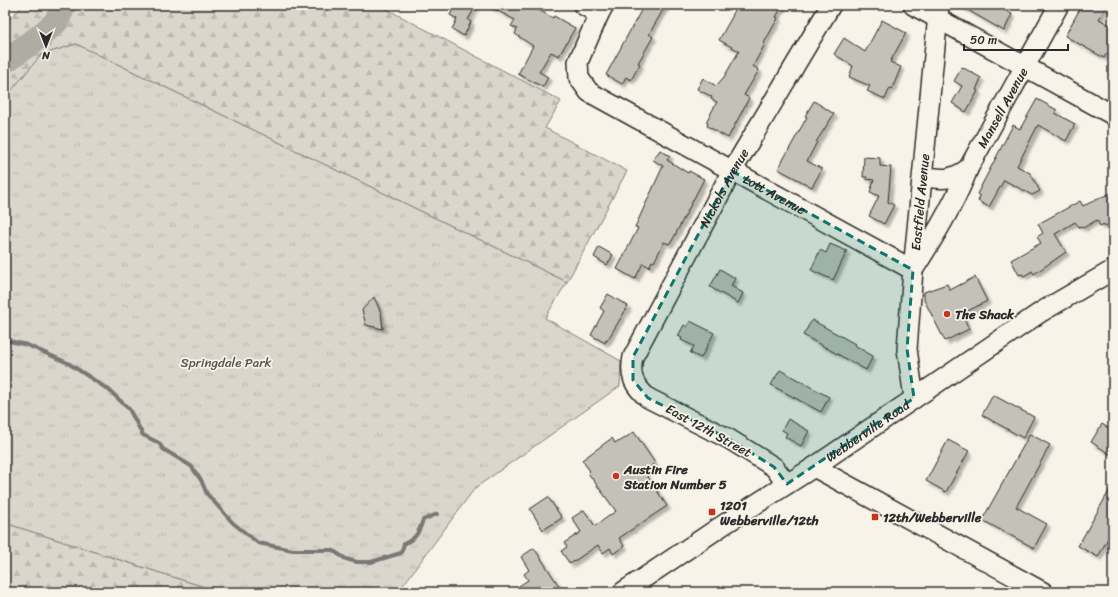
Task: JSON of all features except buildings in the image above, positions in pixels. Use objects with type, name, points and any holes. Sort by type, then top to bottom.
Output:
[{"type":"street","name":"Nickols Avenue","points":[[632,376],[634,357],[732,171],[831,5]]},
{"type":"street","points":[[913,5],[939,12],[1025,66],[1113,115]]},
{"type":"street","name":"Mansell Avenue","points":[[913,270],[962,186],[968,169],[1059,5]]},
{"type":"street","name":"Lott Avenue","points":[[595,8],[578,62],[579,78],[588,92],[913,270]]},
{"type":"street","name":"Eastfield Avenue","points":[[914,398],[907,349],[913,270],[939,12]]},
{"type":"street","points":[[923,177],[946,179],[956,176],[968,169]]},
{"type":"street","name":"Webberville Road","points":[[623,592],[814,467],[1041,312],[1113,270]]},
{"type":"street","name":"East 12th Street","points":[[632,376],[640,391],[648,398],[729,439],[774,467],[787,484]]},
{"type":"street","points":[[814,467],[1043,592]]},
{"type":"highlighted area","points":[[732,171],[913,270],[907,349],[914,398],[787,484],[774,467],[729,439],[648,398],[633,380],[633,357]]},
{"type":"green space","points":[[23,5],[379,5],[561,101],[545,128],[627,171],[567,282],[76,44],[41,55],[5,98],[5,24]]},
{"type":"green space","name":"Springdale Park","points":[[76,44],[567,282],[545,318],[621,361],[620,386],[475,488],[398,592],[220,592],[5,523],[5,98],[41,55]]},
{"type":"green space","points":[[5,523],[220,592],[153,592],[150,589],[5,589]]},
{"type":"waterway","points":[[5,61],[39,37],[56,22],[64,5]]},
{"type":"waterway","points":[[5,340],[27,345],[68,363],[109,390],[129,409],[143,435],[159,443],[163,449],[191,466],[201,480],[207,494],[233,523],[258,543],[293,550],[332,550],[346,559],[357,562],[371,562],[401,553],[404,544],[416,535],[423,520],[437,514]]},
{"type":"place","name":"The Shack","points":[[947,314]]},
{"type":"place","name":"Austin Fire Station Number 5","points":[[616,476]]},
{"type":"place","name":"1201 Webberville/12th","points":[[712,512]]},
{"type":"place","name":"12th/Webberville","points":[[875,517]]}]
